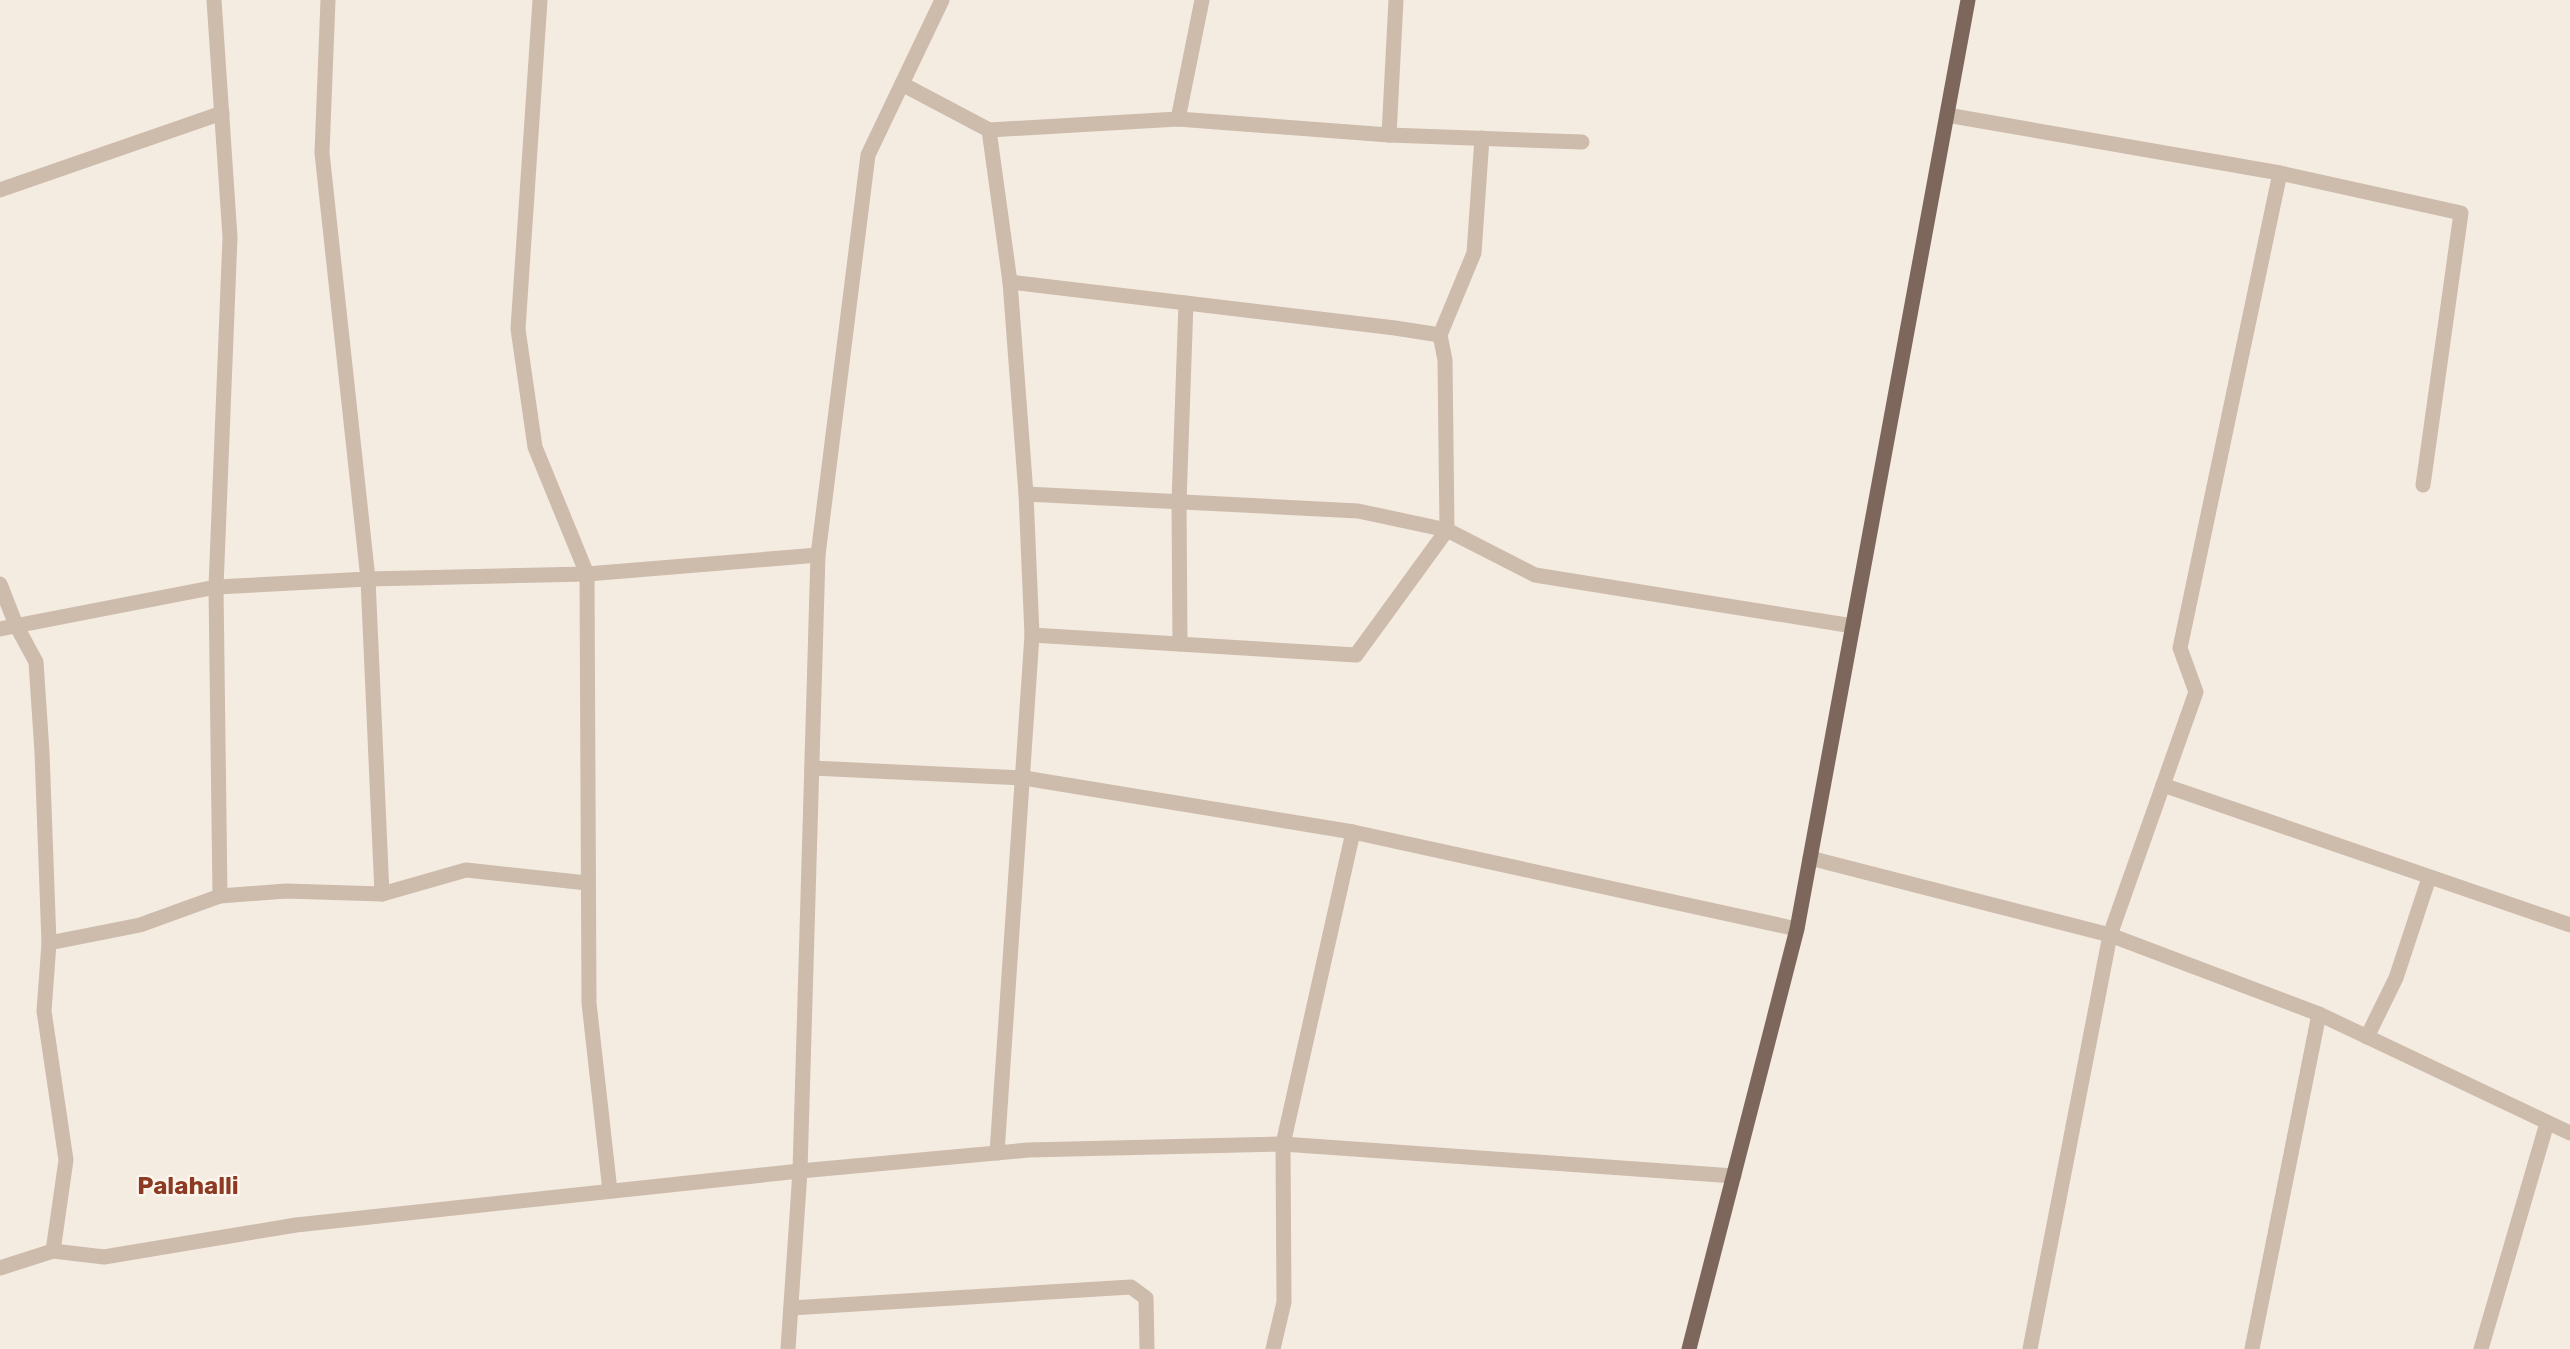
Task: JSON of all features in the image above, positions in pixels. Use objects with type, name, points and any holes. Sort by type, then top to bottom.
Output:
[{"type":"main road","points":[[1689,1349],[1797,929],[1968,0]]},
{"type":"street","points":[[214,0],[230,237],[216,587],[220,896]]},
{"type":"street","points":[[328,0],[322,153],[368,579],[382,894]]},
{"type":"street","points":[[540,0],[518,329],[535,447],[587,574],[589,1003],[610,1191]]},
{"type":"street","points":[[788,1349],[800,1171],[818,555],[868,155],[942,0]]},
{"type":"street","points":[[1178,119],[1202,0]]},
{"type":"street","points":[[1389,135],[1396,0]]},
{"type":"street","points":[[902,84],[989,130],[1178,119],[1389,135],[1582,142]]},
{"type":"street","points":[[0,190],[222,113]]},
{"type":"street","points":[[1947,115],[2280,173],[2461,213],[2423,485]]},
{"type":"street","points":[[989,130],[1010,282],[1026,494],[1032,635],[997,1153]]},
{"type":"street","points":[[1032,635],[1356,655],[1447,530],[1445,360],[1440,335],[1474,253],[1482,138]]},
{"type":"street","points":[[2030,1349],[2110,935],[2196,692],[2180,648],[2280,173]]},
{"type":"street","points":[[1010,282],[1440,335]]},
{"type":"street","points":[[1180,644],[1179,502],[1186,303]]},
{"type":"street","points":[[1026,494],[1358,511],[1447,530],[1535,575],[1853,626]]},
{"type":"street","points":[[0,629],[216,587],[368,579],[587,574],[818,555]]},
{"type":"street","points":[[0,584],[16,625],[36,663],[42,752],[49,943],[44,1011],[66,1160],[53,1251]]},
{"type":"street","points":[[812,768],[1024,778],[1353,832],[1797,929]]},
{"type":"street","points":[[2163,785],[2570,925]]},
{"type":"street","points":[[1273,1349],[1284,1302],[1283,1144],[1353,832]]},
{"type":"street","points":[[1810,858],[2110,935],[2319,1014],[2570,1133]]},
{"type":"street","points":[[49,943],[140,925],[220,896],[286,891],[382,894],[466,870],[587,883]]},
{"type":"street","points":[[2367,1037],[2396,978],[2429,878]]},
{"type":"street","points":[[2253,1349],[2319,1014]]},
{"type":"street","points":[[2481,1349],[2547,1122]]},
{"type":"street","points":[[0,1268],[53,1251],[104,1257],[296,1225],[800,1171],[1028,1150],[1283,1144],[1734,1176]]},
{"type":"street","points":[[791,1308],[1131,1287],[1146,1298],[1147,1349]]},
{"type":"district","name":"Palahalli","points":[[188,1186]]}]
